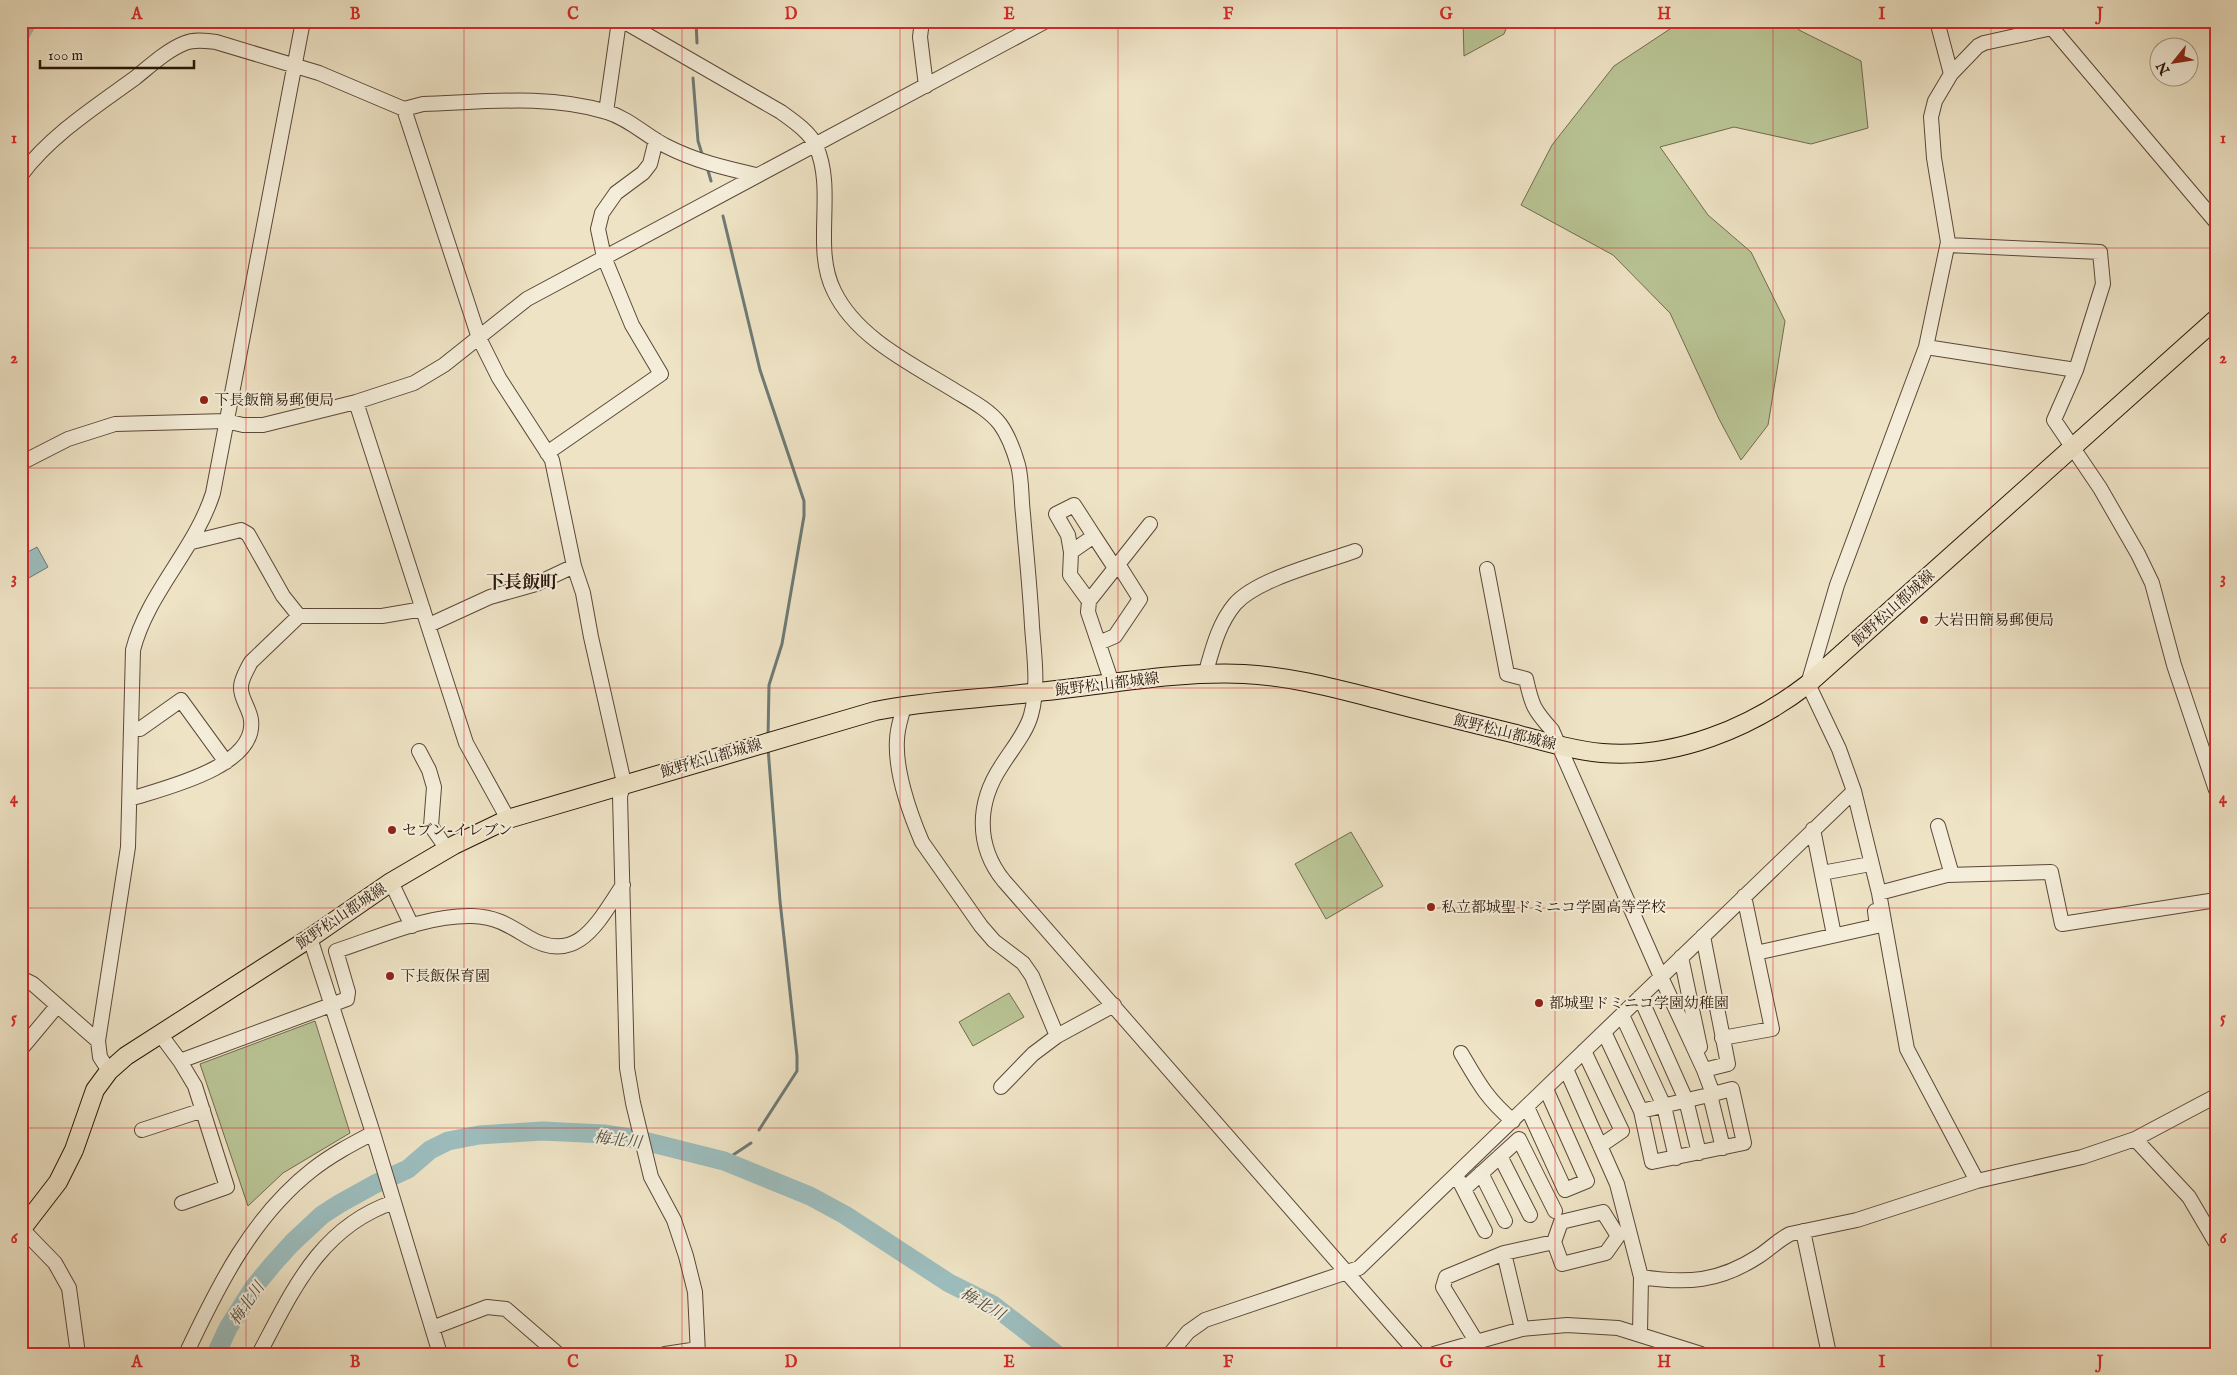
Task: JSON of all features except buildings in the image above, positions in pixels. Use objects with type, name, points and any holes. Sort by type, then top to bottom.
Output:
[{"type":"main road","name":"飯野松山都城線","points":[[22,1230],[58,1182],[74,1150],[95,1090],[109,1071],[126,1056],[310,938],[391,882],[447,849],[508,819],[624,783],[875,711],[904,705],[1036,693],[1166,676],[1245,674],[1320,685],[1560,746],[1602,752],[1628,753],[1686,744],[1723,733],[1760,716],[1788,700],[1808,684],[2216,319]]},
{"type":"street","points":[[109,1071],[100,1057],[98,1041],[122,898],[128,847],[133,650],[146,613],[192,542],[206,515],[213,493],[303,21]]},
{"type":"street","points":[[606,112],[619,21]]},
{"type":"street","points":[[624,21],[781,112],[797,124],[816,144],[821,165],[824,194],[828,276],[833,290],[846,312],[869,334],[901,357],[986,410],[1000,424],[1009,440],[1018,466],[1030,593],[1036,693],[1030,717],[988,789],[983,810],[982,826],[985,845],[990,859],[1004,881],[1418,1354]]},
{"type":"street","points":[[922,21],[920,37],[926,86]]},
{"type":"street","points":[[21,463],[68,439],[114,424],[226,421],[243,425],[264,425],[356,402],[414,384],[444,365],[527,299],[756,174],[1046,21]]},
{"type":"street","points":[[1937,21],[1951,74]]},
{"type":"street","points":[[1977,1181],[1907,1049],[1879,893],[1854,791],[1839,749],[1808,684],[1837,585],[1926,347],[1948,246],[1942,193],[1934,158],[1931,117],[1935,100],[1951,74],[1984,42],[2052,28],[2216,222]]},
{"type":"street","points":[[21,175],[31,162],[66,130],[168,52],[186,42],[201,40],[216,42],[319,73],[404,109],[422,104],[540,100],[606,112],[621,117],[656,140],[694,159],[756,174]]},
{"type":"street","points":[[404,109],[479,338],[499,378],[552,460],[574,566],[584,593],[591,637],[624,783],[620,796],[627,1068],[650,1171],[683,1243],[695,1292],[698,1351],[665,1354]]},
{"type":"street","points":[[547,453],[661,374],[632,325],[604,257],[598,228],[602,213],[616,193],[644,174],[650,164],[656,140]]},
{"type":"street","points":[[1948,246],[2100,252],[2103,284],[2076,370],[2054,420],[2100,488],[2138,554],[2152,583],[2174,665],[2216,790]]},
{"type":"street","points":[[1926,347],[2076,370]]},
{"type":"street","points":[[356,402],[466,743],[508,819]]},
{"type":"street","points":[[1089,601],[1070,575],[1071,552],[1068,535],[1056,514],[1074,505],[1140,599],[1116,636],[1099,643]]},
{"type":"street","points":[[1112,683],[1088,612],[1089,601],[1150,524]]},
{"type":"street","points":[[192,542],[241,530],[248,534],[283,596],[299,616]]},
{"type":"street","points":[[1071,552],[1094,536]]},
{"type":"street","points":[[1205,675],[1217,635],[1235,604],[1247,594],[1267,583],[1354,551]]},
{"type":"street","points":[[429,626],[490,597],[536,584],[574,566]]},
{"type":"street","points":[[1487,569],[1507,674],[1526,679],[1531,704],[1541,719],[1552,730],[1560,746],[1661,977],[1704,1070]]},
{"type":"street","points":[[130,799],[204,774],[226,762],[248,743],[251,732],[250,712],[240,687],[246,671],[251,662],[299,616],[382,616],[424,609]]},
{"type":"street","points":[[131,729],[140,729],[181,700],[226,762]]},
{"type":"street","points":[[904,705],[897,738],[897,762],[916,828],[922,842],[980,926],[994,941],[1023,963],[1032,976],[1057,1036]]},
{"type":"street","points":[[419,751],[429,770],[434,787],[431,826],[447,849]]},
{"type":"street","points":[[1170,1354],[1188,1332],[1204,1320],[1349,1273],[1359,1268],[1854,791]]},
{"type":"street","points":[[1756,953],[1877,926],[1866,864],[1852,812]]},
{"type":"street","points":[[1938,826],[1952,875]]},
{"type":"street","points":[[1813,829],[1834,935]]},
{"type":"street","points":[[1822,873],[1866,864]]},
{"type":"street","points":[[1879,893],[1952,875],[2051,872],[2062,924],[2216,900]]},
{"type":"street","points":[[391,882],[412,926]]},
{"type":"street","points":[[180,1061],[346,999],[348,992],[336,951],[412,926],[450,917],[488,917],[509,924],[543,945],[556,947],[570,945],[584,939],[623,885]]},
{"type":"street","points":[[1722,1038],[1772,1029],[1744,896]]},
{"type":"street","points":[[1703,936],[1728,1064],[1704,1070]]},
{"type":"street","points":[[310,938],[374,1133],[440,1354]]},
{"type":"street","points":[[1681,957],[1704,1070],[1723,1148]]},
{"type":"street","points":[[21,978],[33,984],[98,1041]]},
{"type":"street","points":[[1640,997],[1686,1100],[1699,1153]]},
{"type":"street","points":[[1001,1086],[1033,1054],[1057,1036],[1114,1005]]},
{"type":"street","points":[[21,1049],[57,1006]]},
{"type":"street","points":[[1622,1015],[1664,1106],[1676,1158]]},
{"type":"street","points":[[1600,1146],[1642,1114],[1664,1106],[1732,1089],[1744,1144],[1652,1162],[1642,1114],[1604,1032]]},
{"type":"street","points":[[160,1034],[180,1061],[195,1086],[227,1187],[182,1203]]},
{"type":"street","points":[[1584,1051],[1622,1131]]},
{"type":"street","points":[[1462,1053],[1483,1091],[1494,1105],[1512,1121]]},
{"type":"street","points":[[1566,1069],[1617,1184],[1641,1277],[1640,1334]]},
{"type":"street","points":[[1527,1107],[1565,1190],[1587,1181],[1546,1088]]},
{"type":"street","points":[[1641,1277],[1696,1280],[1715,1278],[1759,1256],[1785,1236],[1856,1220],[1977,1181],[2082,1157],[2135,1139],[2216,1096]]},
{"type":"street","points":[[142,1130],[203,1110]]},
{"type":"street","points":[[186,1354],[236,1257],[268,1212],[311,1170],[341,1150],[374,1133]]},
{"type":"street","points":[[1464,1189],[1519,1139],[1555,1211]]},
{"type":"street","points":[[2135,1139],[2190,1197],[2216,1243]]},
{"type":"street","points":[[1500,1156],[1530,1215]]},
{"type":"street","points":[[1481,1173],[1506,1221]]},
{"type":"street","points":[[1456,1175],[1485,1231]]},
{"type":"street","points":[[259,1354],[290,1293],[318,1253],[349,1226],[393,1200]]},
{"type":"street","points":[[1603,1212],[1618,1236],[1606,1254],[1562,1264],[1554,1242],[1561,1222],[1603,1212]]},
{"type":"street","points":[[22,1230],[55,1263],[69,1288],[78,1354]]},
{"type":"street","points":[[1803,1231],[1829,1354]]},
{"type":"street","points":[[1476,1341],[1443,1288],[1446,1277],[1504,1253],[1554,1242]]},
{"type":"street","points":[[1504,1253],[1522,1329]]},
{"type":"street","points":[[432,1328],[487,1307],[506,1309],[558,1354]]},
{"type":"street","points":[[1434,1354],[1522,1329],[1587,1325],[1618,1328],[1701,1354]]},
{"type":"green space","points":[[1463,21],[1509,21],[1504,34],[1464,56]]},
{"type":"green space","points":[[1682,21],[1790,21],[1799,30],[1861,61],[1868,128],[1811,144],[1734,127],[1660,147],[1708,215],[1751,252],[1785,321],[1768,425],[1741,460],[1719,419],[1670,313],[1613,255],[1521,205],[1552,145],[1614,66]]},
{"type":"green space","points":[[1351,832],[1383,886],[1326,919],[1295,864]]},
{"type":"green space","points":[[1009,993],[1024,1017],[973,1046],[959,1022]]},
{"type":"green space","points":[[315,1021],[350,1133],[283,1173],[248,1206],[200,1064]]},
{"type":"water","points":[[37,547],[48,567],[27,579],[21,570],[21,565],[26,562],[22,555]]},
{"type":"waterway","points":[[21,33],[28,21]]},
{"type":"waterway","points":[[696,21],[697,43]]},
{"type":"waterway","points":[[693,78],[698,141],[703,157]]},
{"type":"waterway","points":[[707,167],[711,181]]},
{"type":"waterway","points":[[723,216],[760,370],[804,501],[804,516],[782,644],[769,685],[768,737]]},
{"type":"waterway","points":[[759,1130],[797,1071],[780,901],[768,748]]},
{"type":"waterway","name":"梅北川","points":[[216,1354],[228,1328],[254,1287],[292,1243],[322,1215],[375,1184],[408,1169],[430,1150],[448,1141],[479,1135],[542,1131],[604,1134],[636,1139],[724,1161],[810,1196],[845,1215],[949,1283],[993,1305],[1056,1354]]},
{"type":"waterway","points":[[724,1161],[751,1143]]},
{"type":"place","name":"下長飯簡易郵便局","points":[[204,400]]},
{"type":"place","name":"大岩田簡易郵便局","points":[[1924,620]]},
{"type":"place","name":"セブン-イレブン","points":[[392,830]]},
{"type":"place","name":"私立都城聖ドミニコ学園高等学校","points":[[1431,907]]},
{"type":"place","name":"下長飯保育園","points":[[390,976]]},
{"type":"place","name":"都城聖ドミニコ学園幼稚園","points":[[1539,1003]]},
{"type":"district","name":"下長飯町","points":[[522,582]]}]
